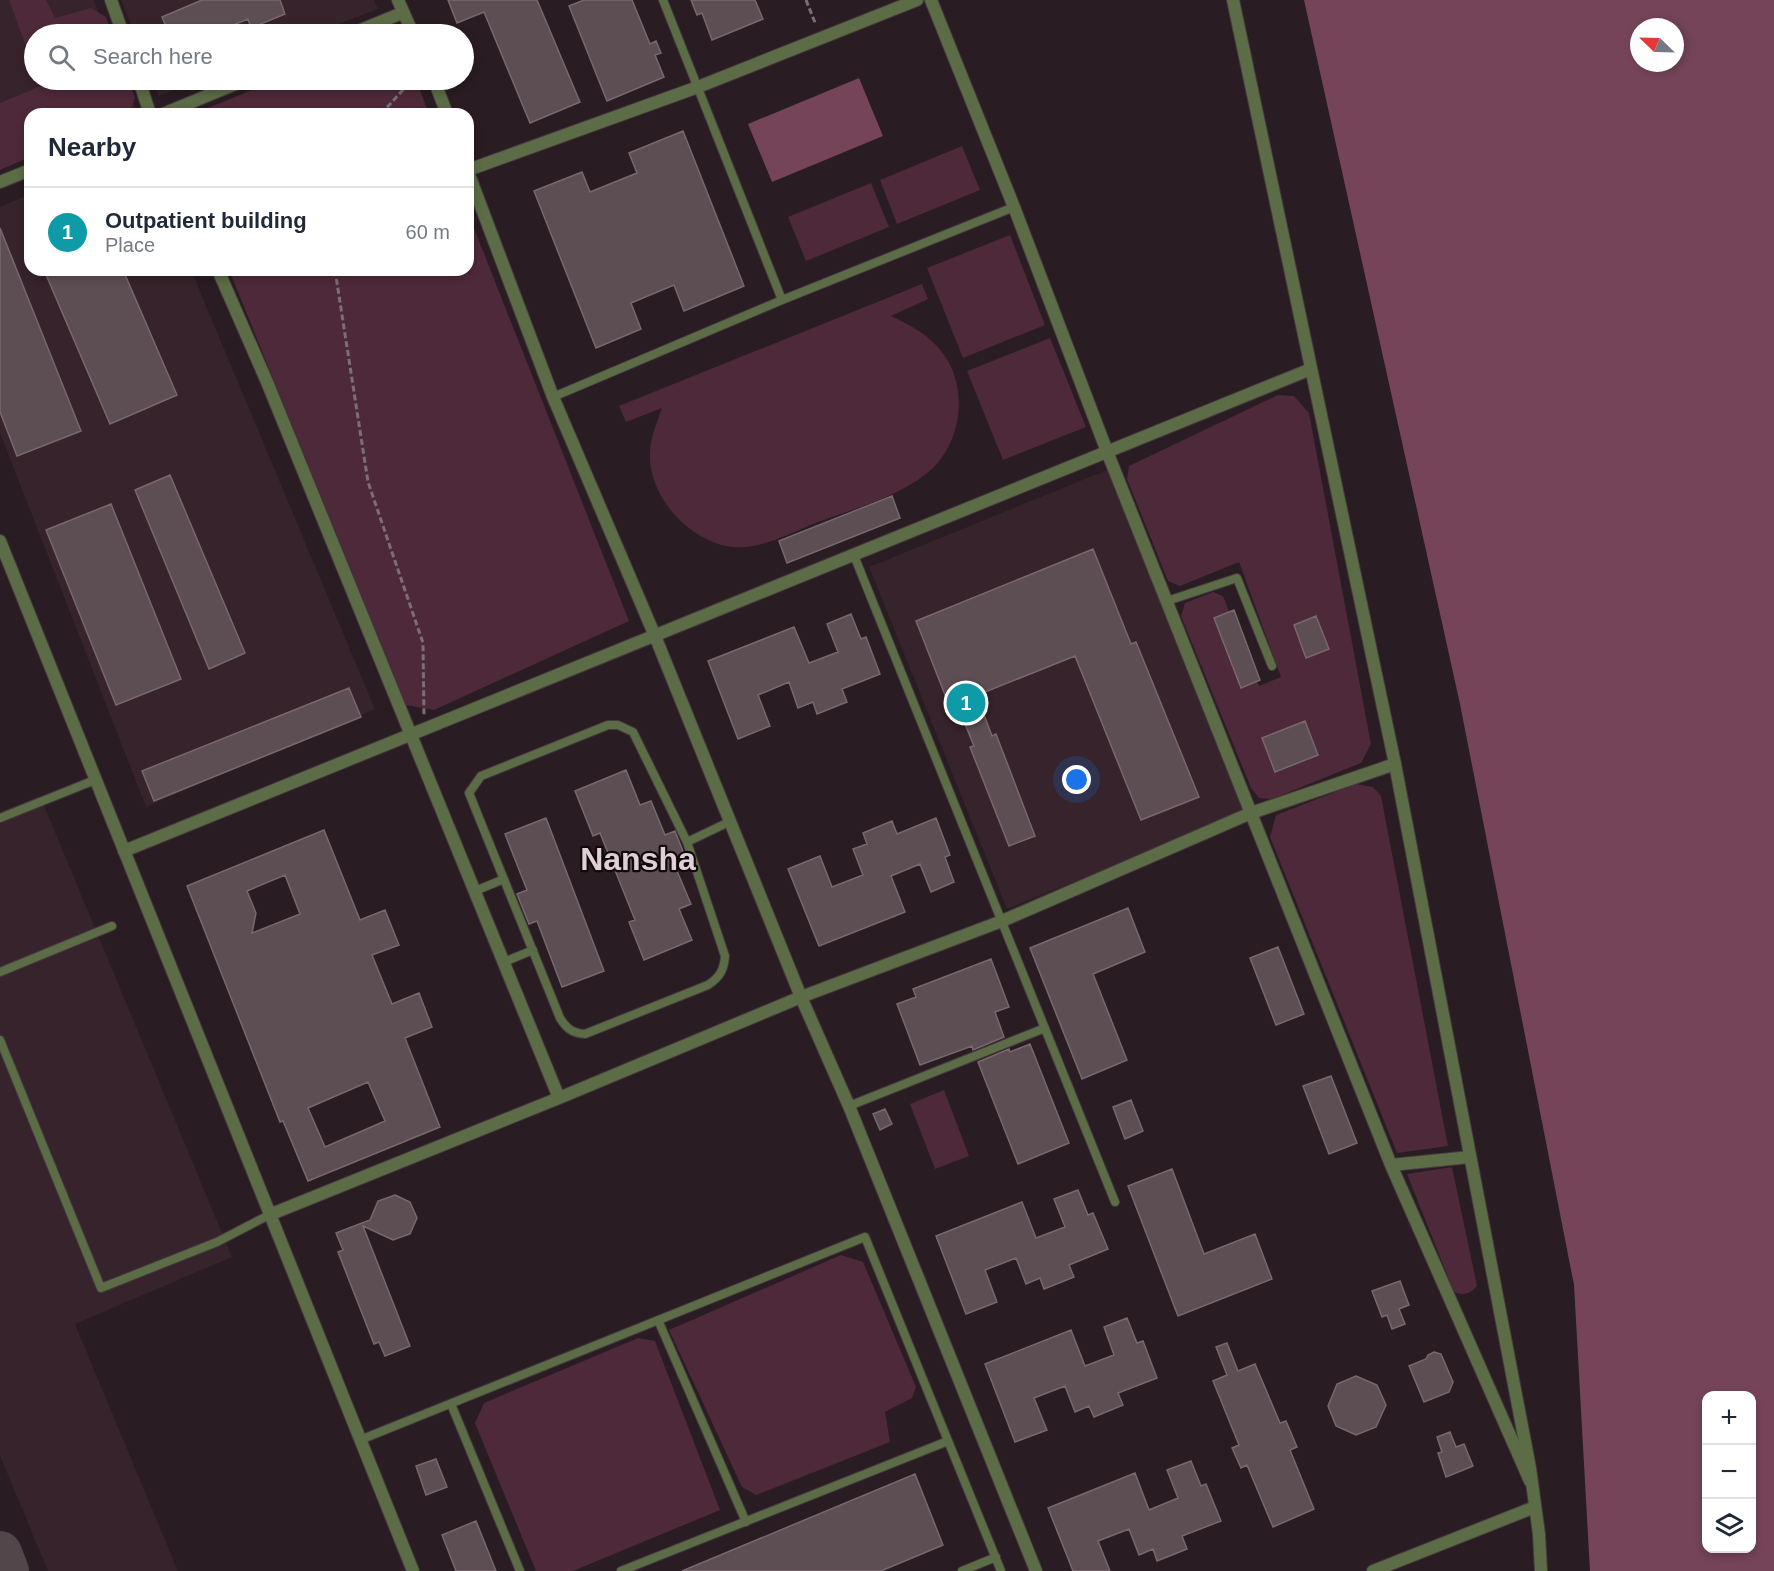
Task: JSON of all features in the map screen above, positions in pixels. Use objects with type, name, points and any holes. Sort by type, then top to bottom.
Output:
[{"type":"street","points":[[111,0],[119,24]]},
{"type":"street","points":[[398,0],[408,24]]},
{"type":"street","points":[[474,169],[698,87],[917,0]]},
{"type":"street","points":[[931,0],[1014,207],[1108,454],[1391,1165],[1533,1487]]},
{"type":"street","points":[[1233,0],[1395,764],[1533,1487],[1541,1571]]},
{"type":"street","points":[[375,24],[402,13]]},
{"type":"street","points":[[142,90],[148,108]]},
{"type":"street","points":[[178,108],[221,90]]},
{"type":"street","points":[[438,90],[445,108]]},
{"type":"street","points":[[0,182],[24,172]]},
{"type":"street","points":[[474,187],[553,397],[655,636],[801,998],[849,1106],[1036,1571]]},
{"type":"street","points":[[221,276],[267,382],[559,1098]]},
{"type":"street","points":[[124,851],[655,636],[855,558],[1311,369]]},
{"type":"street","points":[[0,542],[413,1571]]},
{"type":"street","points":[[269,1215],[801,998],[1002,921],[1251,813],[1395,764]]},
{"type":"street","points":[[1391,1165],[1470,1157]]},
{"type":"street","points":[[1373,1571],[1535,1507]]},
{"type":"lane","points":[[663,0],[782,300]]},
{"type":"lane","points":[[553,397],[782,300],[1014,207]]},
{"type":"lane","points":[[855,558],[1114,1202]]},
{"type":"lane","points":[[1167,601],[1237,578],[1272,666]]},
{"type":"lane","points":[[618,724],[633,732],[687,842],[725,956],[724,969],[717,979],[708,985],[585,1034],[574,1033],[566,1028],[560,1018],[470,793],[481,776],[608,725],[618,724]]},
{"type":"lane","points":[[0,818],[95,780]]},
{"type":"lane","points":[[687,842],[729,822]]},
{"type":"lane","points":[[475,891],[504,879]]},
{"type":"lane","points":[[0,972],[112,926]]},
{"type":"lane","points":[[504,962],[533,950]]},
{"type":"lane","points":[[849,1106],[1045,1028]]},
{"type":"lane","points":[[0,1040],[100,1288],[217,1242],[269,1215]]},
{"type":"lane","points":[[360,1440],[865,1237],[1001,1571]]},
{"type":"lane","points":[[658,1320],[746,1522]]},
{"type":"lane","points":[[451,1404],[520,1571]]},
{"type":"lane","points":[[621,1571],[948,1441]]},
{"type":"lane","points":[[962,1571],[996,1557]]},
{"type":"path","points":[[806,0],[821,38]]},
{"type":"path","points":[[386,108],[403,90]]},
{"type":"path","points":[[336,276],[368,482],[423,643],[424,731]]},
{"type":"shaded area","points":[[0,0],[94,0],[103,24],[24,24],[24,90],[129,90],[136,108],[24,108],[24,125],[0,168]]},
{"type":"shaded area","points":[[9,0],[46,0],[55,18],[91,8],[106,17],[108,24],[24,24],[24,41]]},
{"type":"shaded area","points":[[121,0],[374,0],[378,9],[339,24],[131,24]]},
{"type":"shaded area","points":[[1304,0],[1774,0],[1774,1571],[1590,1571],[1574,1285],[1460,704]]},
{"type":"shaded area","points":[[859,78],[883,136],[772,182],[748,124]]},
{"type":"shaded area","points":[[31,90],[132,90],[135,98],[131,108],[24,108],[24,160],[0,170],[0,103]]},
{"type":"shaded area","points":[[156,90],[174,90],[159,96]]},
{"type":"shaded area","points":[[252,90],[420,90],[427,108],[208,108]]},
{"type":"shaded area","points":[[962,146],[980,190],[897,224],[880,180]]},
{"type":"shaded area","points":[[871,183],[889,227],[806,261],[788,217]]},
{"type":"shaded area","points":[[24,197],[24,276],[194,276],[375,709],[146,807],[0,433],[0,207]]},
{"type":"shaded area","points":[[474,228],[629,621],[434,710],[406,705],[231,276],[474,276]]},
{"type":"shaded area","points":[[1010,235],[1045,325],[963,358],[927,268]]},
{"type":"shaded area","points":[[922,284],[928,299],[891,316],[925,335],[942,352],[951,366],[959,399],[958,416],[948,448],[926,474],[901,490],[874,502],[754,546],[732,547],[716,543],[700,536],[673,513],[655,484],[651,468],[650,451],[654,429],[662,408],[626,422],[619,406]]},
{"type":"shaded area","points":[[1050,338],[1086,427],[1003,460],[967,371]]},
{"type":"shaded area","points":[[1278,395],[1294,396],[1309,413],[1371,744],[1361,763],[1272,799],[1259,798],[1251,788],[1181,616],[1185,603],[1213,592],[1223,596],[1259,686],[1281,677],[1239,562],[1180,586],[1168,581],[1127,479],[1129,466]]},
{"type":"shaded area","points":[[1107,470],[1245,812],[1007,909],[869,567]]},
{"type":"shaded area","points":[[1356,784],[1373,787],[1381,796],[1448,1146],[1397,1153],[1270,837],[1276,815]]},
{"type":"shaded area","points":[[40,796],[232,1257],[75,1324],[178,1571],[48,1571],[0,1456],[0,812]]},
{"type":"shaded area","points":[[944,1090],[969,1156],[935,1169],[910,1104]]},
{"type":"shaded area","points":[[1452,1167],[1477,1286],[1464,1294],[1454,1292],[1407,1174]]},
{"type":"shaded area","points":[[841,1255],[863,1262],[916,1387],[912,1398],[885,1412],[890,1442],[756,1495],[742,1487],[669,1330]]},
{"type":"shaded area","points":[[638,1338],[655,1341],[720,1510],[573,1571],[536,1571],[475,1423],[484,1403]]},
{"type":"building","points":[[202,0],[280,0],[285,14],[261,24],[250,24],[248,19],[236,24],[165,24],[162,17]]},
{"type":"building","points":[[448,0],[537,0],[580,102],[530,123],[484,12],[457,23]]},
{"type":"building","points":[[584,0],[632,0],[650,44],[656,41],[661,53],[655,55],[664,77],[607,101],[569,6]]},
{"type":"building","points":[[691,0],[755,0],[763,19],[712,40],[702,13],[697,15]]},
{"type":"building","points":[[683,131],[744,286],[684,311],[674,285],[631,303],[641,329],[596,348],[534,191],[582,172],[590,192],[637,173],[629,153]]},
{"type":"building","points":[[0,228],[81,431],[17,456],[0,412]]},
{"type":"building","points":[[47,276],[126,276],[177,395],[110,424]]},
{"type":"building","points":[[170,475],[245,653],[209,669],[135,490]]},
{"type":"building","points":[[892,496],[900,518],[787,563],[779,541]]},
{"type":"building","points":[[111,504],[181,679],[116,705],[46,530]]},
{"type":"building","points":[[1093,549],[1131,644],[1136,642],[1199,797],[1141,820],[1075,656],[980,694],[987,711],[983,712],[992,736],[996,734],[1035,836],[1009,846],[970,747],[974,746],[963,719],[956,723],[916,621]]},
{"type":"building","points":[[1234,610],[1260,680],[1241,688],[1214,618]]},
{"type":"building","points":[[851,614],[861,639],[866,637],[880,674],[842,689],[847,702],[817,714],[813,702],[798,708],[789,682],[758,695],[770,726],[738,739],[708,661],[794,627],[809,663],[838,652],[827,624]]},
{"type":"building","points":[[1316,616],[1329,649],[1306,658],[1294,625]]},
{"type":"building","points":[[349,688],[361,717],[154,801],[142,771]]},
{"type":"building","points":[[1305,721],[1318,755],[1275,772],[1262,738]]},
{"type":"building","points":[[626,770],[640,805],[651,801],[665,835],[675,831],[686,859],[674,864],[691,904],[679,909],[692,940],[644,960],[629,922],[635,920],[600,833],[593,836],[575,791]]},
{"type":"building","points":[[546,818],[604,971],[562,987],[537,921],[529,924],[517,894],[527,890],[505,834]]},
{"type":"building","points":[[936,818],[950,855],[945,857],[954,882],[931,892],[920,864],[891,876],[905,912],[819,946],[788,869],[820,856],[832,887],[863,875],[853,849],[867,844],[863,833],[892,821],[897,834]]},
{"type":"building","points":[[324,830],[360,920],[385,910],[399,945],[372,955],[392,1004],[419,993],[432,1027],[405,1038],[440,1127],[308,1181],[283,1121],[280,1122],[187,886]],"holes":[[[285,875],[300,914],[252,933],[256,913],[247,891]],[[368,1082],[385,1121],[325,1147],[308,1108]]]},
{"type":"building","points":[[1128,908],[1145,952],[1093,974],[1127,1060],[1082,1079],[1030,948]]},
{"type":"building","points":[[1278,947],[1304,1014],[1276,1025],[1250,958]]},
{"type":"building","points":[[991,959],[1009,1007],[995,1012],[1004,1037],[973,1050],[972,1046],[920,1065],[897,1004],[916,997],[913,989]]},
{"type":"building","points":[[1030,1044],[1069,1143],[1018,1164],[978,1062],[1009,1049],[1010,1052]]},
{"type":"building","points":[[1331,1076],[1357,1143],[1329,1154],[1303,1086]]},
{"type":"building","points":[[1131,1100],[1143,1131],[1125,1139],[1113,1107]]},
{"type":"building","points":[[885,1109],[892,1124],[880,1130],[873,1114]]},
{"type":"building","points":[[1172,1169],[1204,1254],[1255,1234],[1272,1279],[1178,1316],[1128,1186]]},
{"type":"building","points":[[1078,1190],[1088,1215],[1093,1213],[1108,1249],[1069,1265],[1074,1277],[1044,1289],[1040,1278],[1026,1284],[1016,1258],[985,1270],[997,1302],[966,1314],[936,1236],[1022,1202],[1036,1238],[1065,1227],[1054,1199]]},
{"type":"building","points":[[395,1195],[410,1202],[417,1218],[410,1234],[393,1240],[363,1226],[410,1346],[385,1356],[379,1342],[374,1344],[338,1252],[343,1250],[336,1233],[370,1220],[378,1201]]},
{"type":"building","points":[[1400,1281],[1409,1305],[1399,1309],[1405,1324],[1392,1329],[1387,1315],[1382,1317],[1372,1291]]},
{"type":"building","points":[[1127,1318],[1137,1343],[1143,1341],[1157,1378],[1118,1393],[1123,1405],[1094,1417],[1089,1406],[1075,1412],[1065,1386],[1034,1398],[1047,1430],[1015,1442],[985,1364],[1071,1330],[1085,1366],[1114,1355],[1104,1327]]},
{"type":"building","points":[[1227,1343],[1238,1371],[1255,1364],[1280,1423],[1286,1421],[1297,1447],[1290,1450],[1314,1509],[1273,1527],[1247,1465],[1241,1468],[1232,1448],[1239,1445],[1213,1381],[1227,1375],[1216,1347]]},
{"type":"building","points":[[1434,1352],[1441,1354],[1453,1382],[1449,1392],[1424,1402],[1409,1366],[1426,1359]]},
{"type":"building","points":[[1356,1376],[1377,1385],[1386,1405],[1376,1427],[1356,1435],[1336,1426],[1328,1406],[1337,1384]]},
{"type":"building","points":[[1450,1432],[1456,1447],[1464,1444],[1473,1466],[1446,1477],[1438,1453],[1442,1452],[1437,1437]]},
{"type":"building","points":[[436,1459],[447,1487],[426,1495],[416,1466]]},
{"type":"building","points":[[1191,1461],[1201,1486],[1206,1484],[1221,1521],[1182,1536],[1187,1549],[1157,1561],[1153,1549],[1139,1555],[1129,1529],[1098,1541],[1110,1571],[1073,1571],[1048,1508],[1135,1473],[1149,1510],[1178,1498],[1167,1470]]},
{"type":"building","points":[[915,1474],[943,1545],[881,1571],[682,1571]]},
{"type":"building","points":[[476,1521],[496,1571],[456,1571],[442,1535]]},
{"type":"taxiway","points":[[0,1553],[7,1571]]},
{"type":"place","name":"Outpatient building","points":[[966,703]]},
{"type":"district","name":"Nansha","points":[[638,859]]}]
